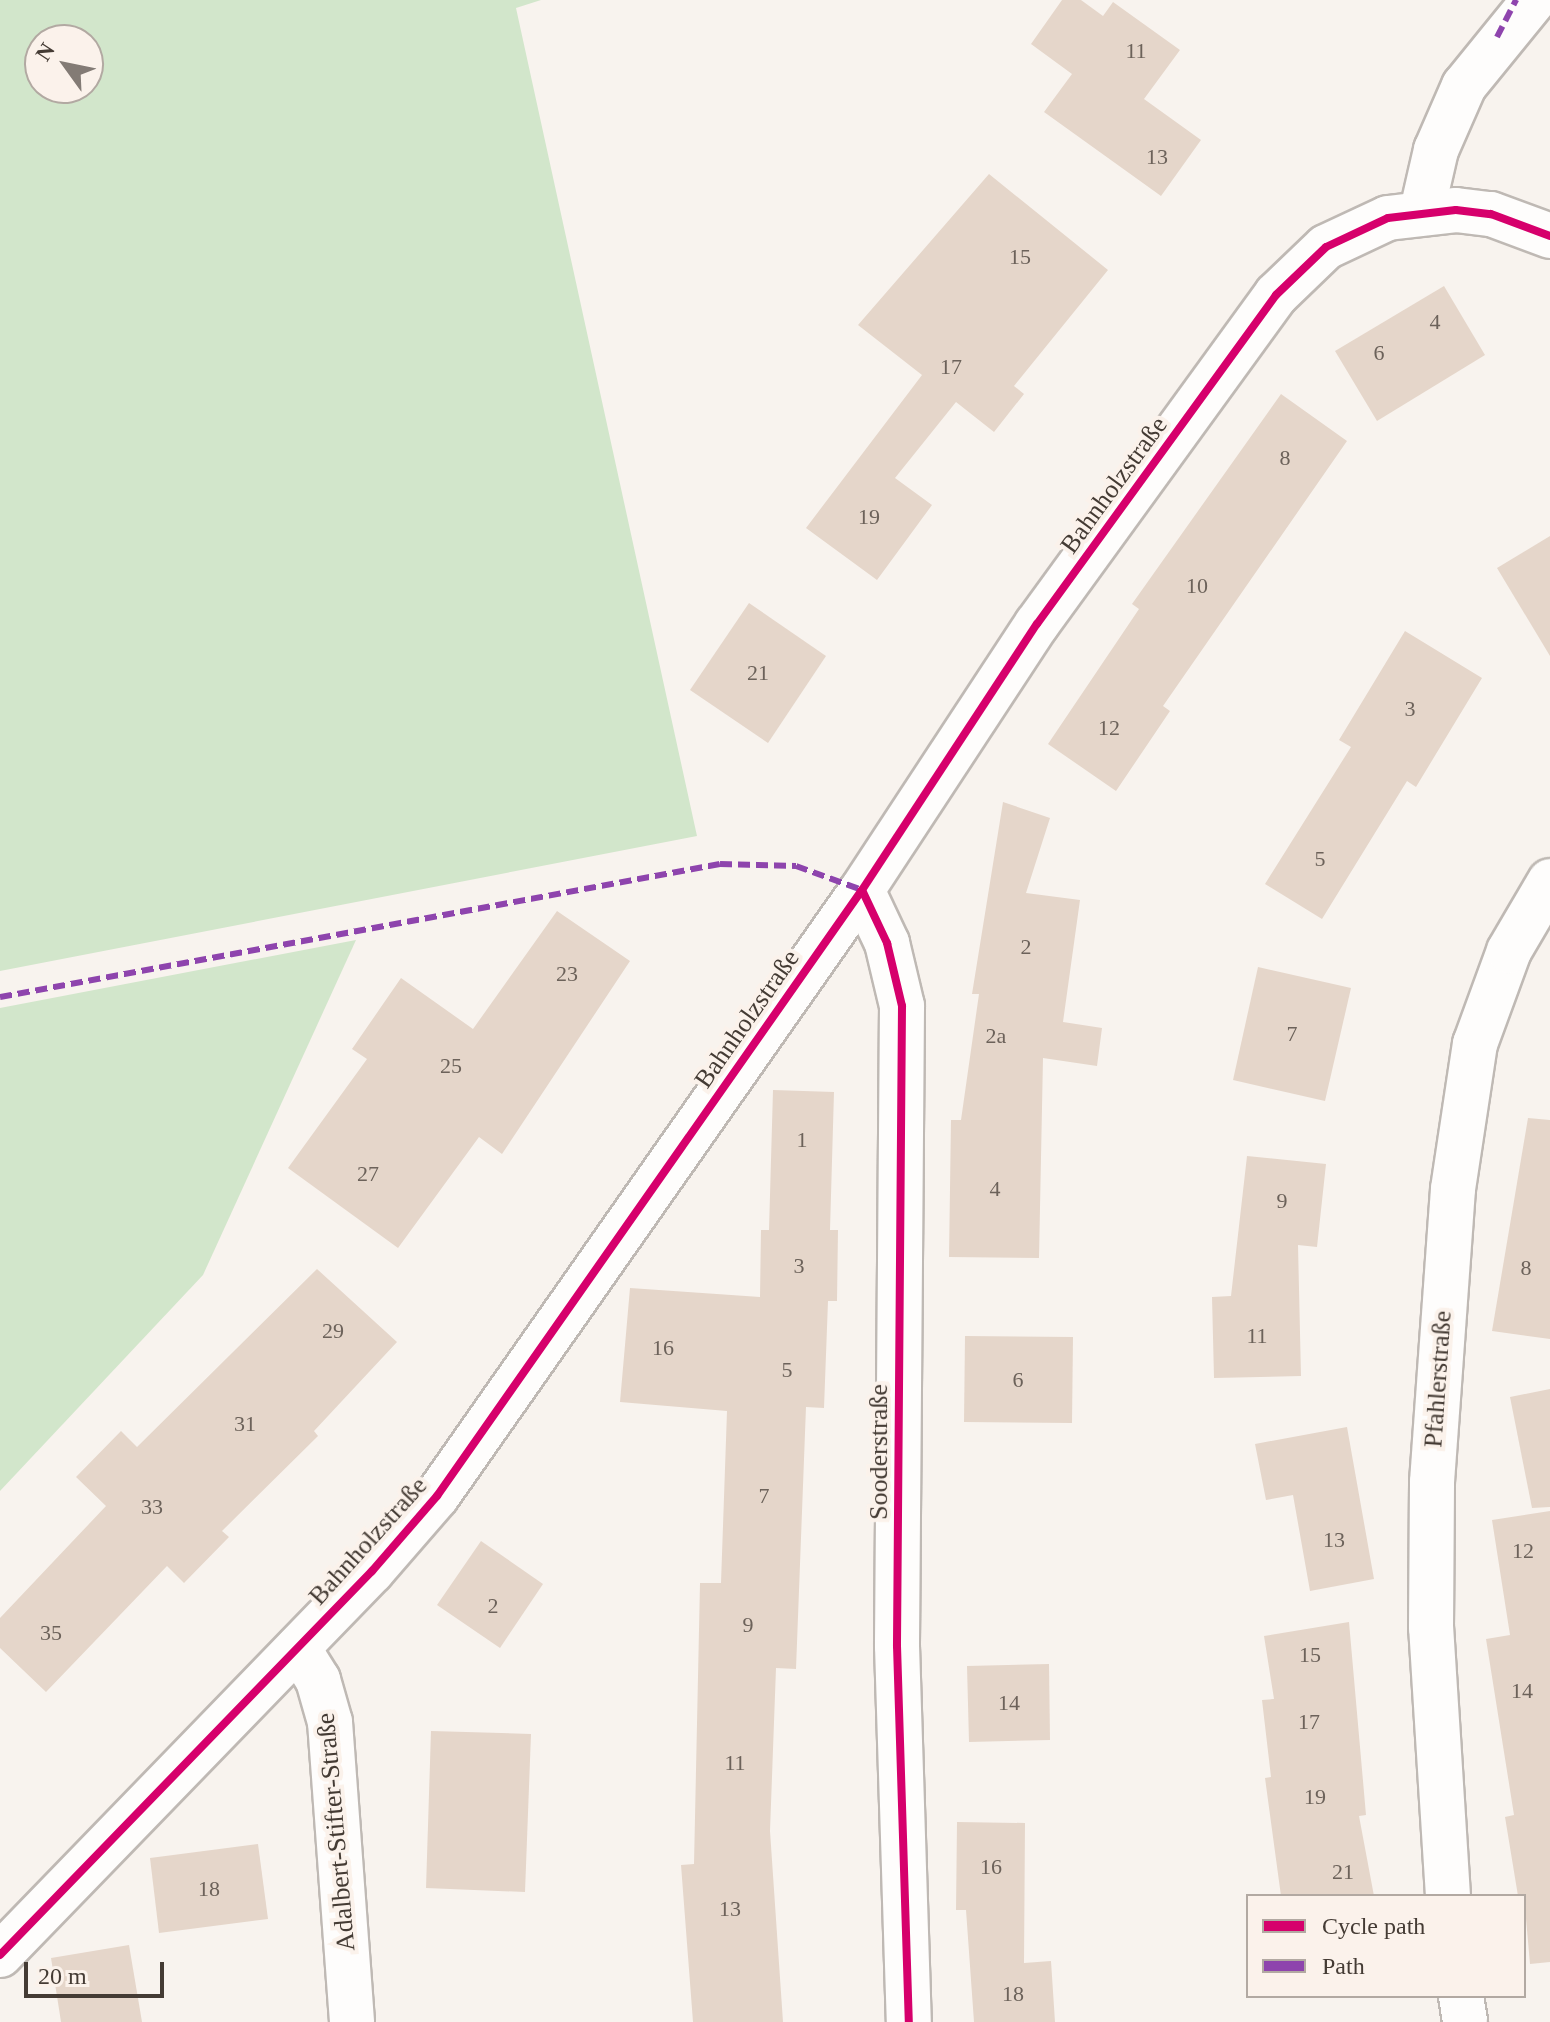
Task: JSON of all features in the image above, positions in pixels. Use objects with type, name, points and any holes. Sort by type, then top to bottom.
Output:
[{"type":"street","points":[[1422,211],[1436,150],[1464,86],[1497,37],[1534,0]]},
{"type":"street","name":"Bahnholzstraße","points":[[0,1955],[298,1648],[437,1496],[862,890],[1037,624],[1276,295],[1326,247],[1388,218],[1422,211],[1491,214],[1550,236]]},
{"type":"street","name":"Pfahlerstraße","points":[[1448,1894],[1432,1644],[1432,1482],[1453,1189],[1475,1044],[1509,951],[1550,881]]},
{"type":"street","name":"Sooderstraße","points":[[862,890],[887,943],[902,1006],[897,1646],[909,2022]]},
{"type":"street","name":"Adalbert-Stifter-Straße","points":[[298,1648],[318,1680],[330,1722],[352,2022]]},
{"type":"street","points":[[1461,1998],[1465,2022]]},
{"type":"green space","points":[[0,0],[541,0],[516,8],[697,836],[0,971]]},
{"type":"green space","points":[[356,940],[203,1275],[0,1491],[0,1008]]},
{"type":"building","points":[[1062,0],[1081,0],[1103,16],[1113,2],[1180,50],[1144,99],[1201,140],[1161,196],[1044,112],[1072,74],[1031,44]]},
{"type":"building","points":[[989,174],[1108,270],[1014,386],[1024,394],[994,432],[956,402],[895,478],[932,505],[877,580],[806,528],[922,375],[858,325]]},
{"type":"building","points":[[1444,286],[1485,355],[1377,421],[1335,351]]},
{"type":"building","points":[[1281,394],[1347,441],[1163,706],[1170,711],[1116,791],[1048,744],[1139,609],[1132,604]]},
{"type":"building","points":[[1550,536],[1550,656],[1497,568]]},
{"type":"building","points":[[749,603],[826,656],[768,743],[690,690]]},
{"type":"building","points":[[1405,631],[1482,678],[1416,787],[1407,781],[1322,919],[1265,884],[1351,747],[1339,740]]},
{"type":"building","points":[[1003,802],[1050,818],[1026,893],[1080,900],[1063,1022],[1102,1028],[1097,1066],[1043,1058],[1039,1258],[949,1257],[951,1120],[961,1120],[979,994],[972,994]]},
{"type":"building","points":[[557,911],[630,961],[502,1154],[479,1137],[398,1248],[288,1168],[367,1059],[352,1049],[401,978],[473,1029]]},
{"type":"building","points":[[1258,967],[1351,988],[1325,1101],[1233,1080]]},
{"type":"building","points":[[773,1090],[834,1092],[830,1230],[838,1230],[837,1301],[828,1301],[824,1408],[806,1407],[796,1669],[776,1668],[770,1831],[783,2022],[693,2022],[681,1865],[694,1864],[700,1583],[721,1583],[727,1411],[620,1402],[630,1288],[760,1297],[761,1230],[769,1230]]},
{"type":"building","points":[[1528,1118],[1550,1120],[1550,1339],[1492,1331]]},
{"type":"building","points":[[1247,1156],[1326,1164],[1317,1247],[1298,1245],[1301,1376],[1214,1378],[1212,1297],[1231,1296]]},
{"type":"building","points":[[317,1269],[397,1342],[314,1431],[318,1436],[222,1531],[229,1537],[184,1583],[167,1566],[46,1692],[0,1648],[0,1618],[106,1506],[76,1477],[121,1431],[137,1447]]},
{"type":"building","points":[[965,1336],[1073,1337],[1072,1423],[964,1422]]},
{"type":"building","points":[[1550,1389],[1550,1507],[1532,1508],[1510,1397]]},
{"type":"building","points":[[1347,1427],[1374,1579],[1310,1591],[1293,1495],[1266,1500],[1255,1444]]},
{"type":"building","points":[[1550,1511],[1550,1962],[1530,1964],[1526,1894],[1518,1894],[1505,1817],[1514,1815],[1486,1639],[1510,1635],[1492,1520]]},
{"type":"building","points":[[481,1541],[543,1584],[500,1648],[437,1605]]},
{"type":"building","points":[[1349,1622],[1366,1815],[1359,1816],[1374,1894],[1281,1894],[1265,1778],[1271,1777],[1262,1700],[1274,1699],[1264,1636]]},
{"type":"building","points":[[1049,1664],[1050,1740],[969,1742],[967,1666]]},
{"type":"building","points":[[431,1731],[531,1734],[525,1892],[426,1888]]},
{"type":"building","points":[[957,1822],[1025,1823],[1024,1963],[1051,1961],[1055,2022],[974,2022],[966,1910],[956,1910]]},
{"type":"building","points":[[258,1844],[268,1919],[159,1933],[150,1858]]},
{"type":"building","points":[[129,1945],[142,2022],[61,2022],[51,1958]]},
{"type":"marked path","points":[[1497,37],[1516,0]]},
{"type":"marked path","points":[[0,997],[720,864],[796,866],[862,890]]},
{"type":"cycle path","points":[[0,1955],[372,1571],[437,1496],[862,890],[1037,624],[1276,295],[1326,247],[1388,218],[1456,210],[1491,214],[1550,236]]},
{"type":"cycle path","points":[[862,890],[887,943],[902,1006],[897,1646],[909,2022]]}]
